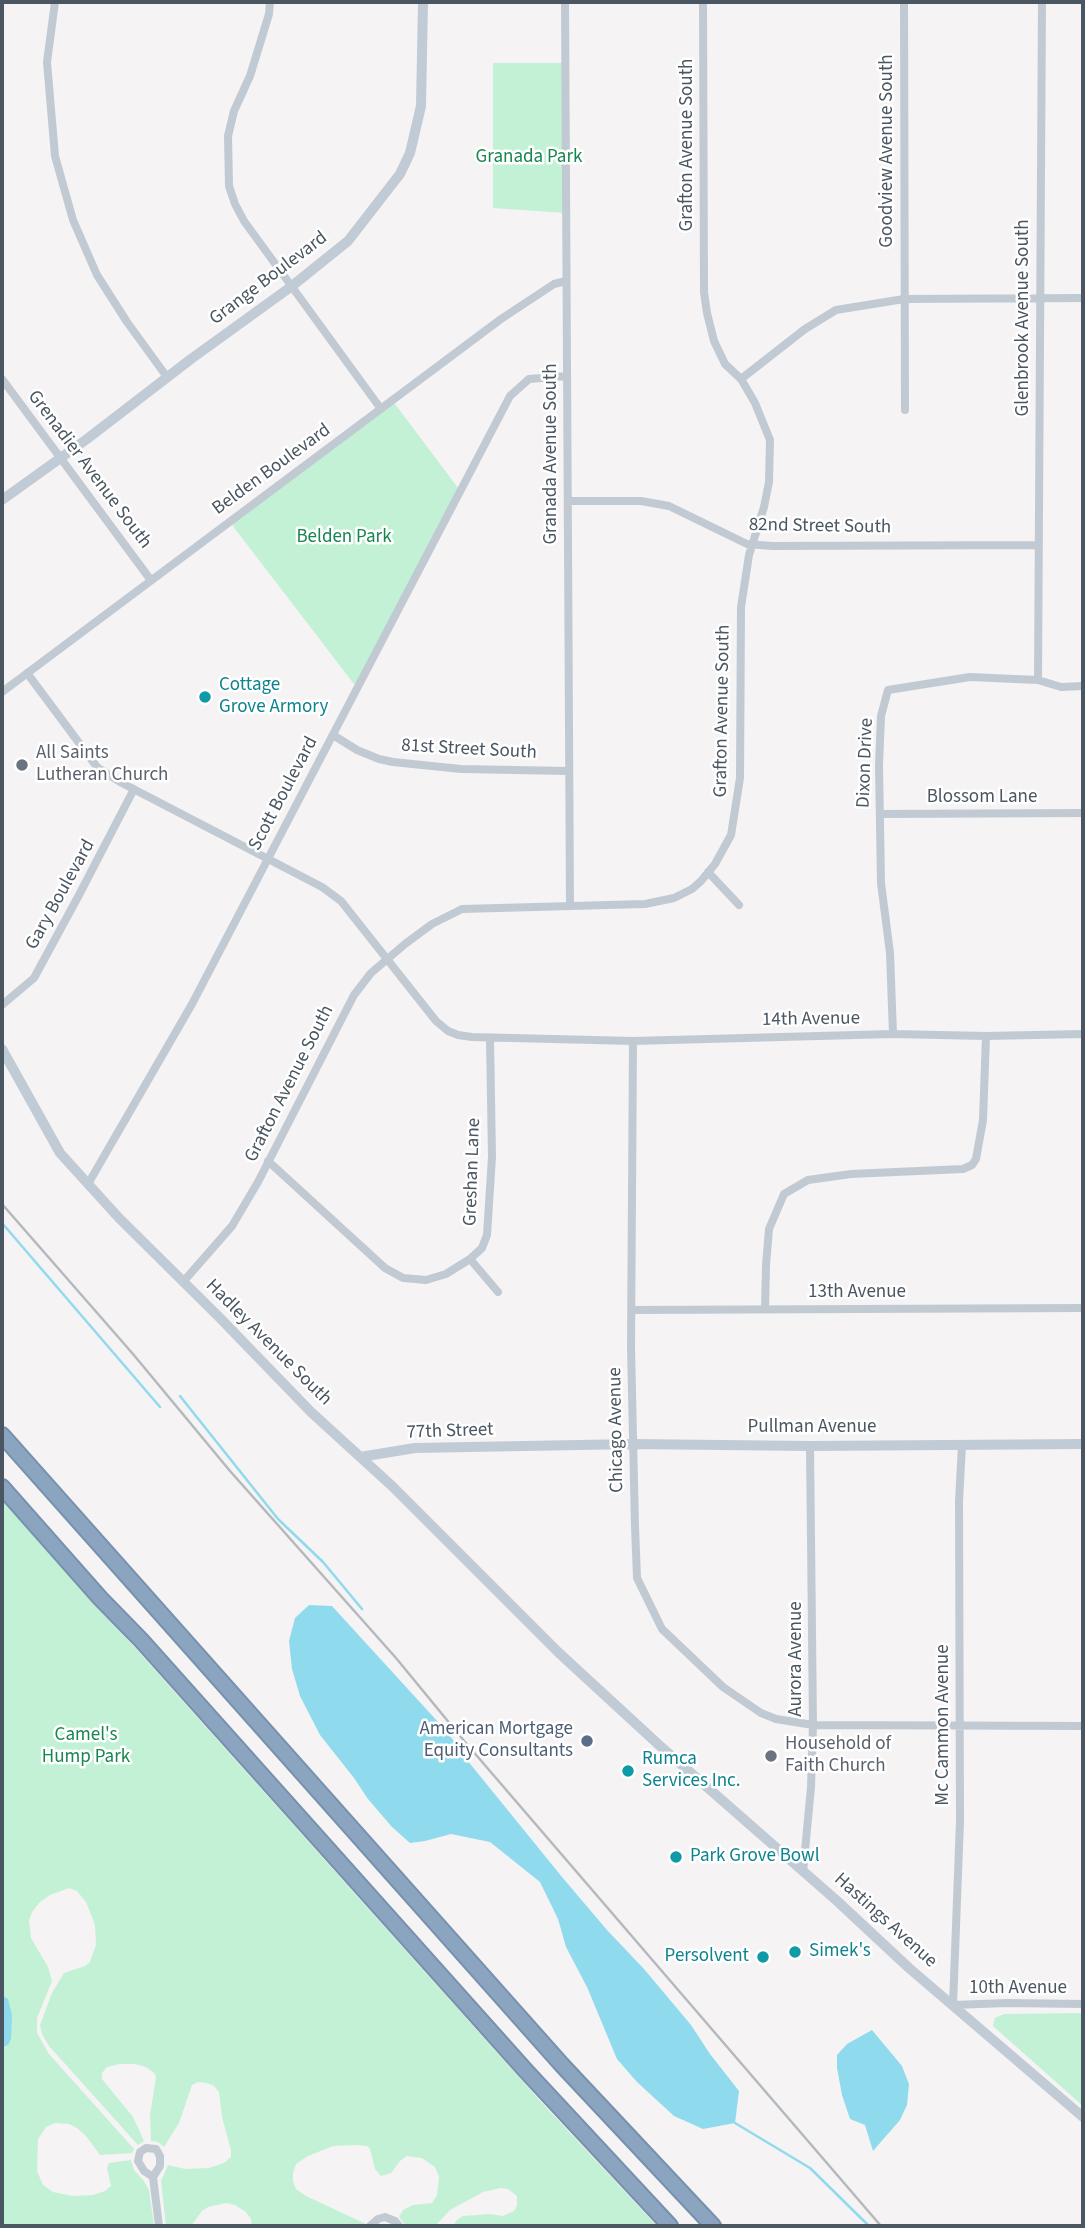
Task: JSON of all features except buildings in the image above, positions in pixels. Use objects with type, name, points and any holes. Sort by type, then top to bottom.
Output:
[{"type":"highway","points":[[2,1435],[554,2055],[713,2226]]},
{"type":"highway","points":[[2,1488],[559,2108],[670,2226]]},
{"type":"street","points":[[55,2],[47,62],[55,156],[73,219],[97,275],[167,377]]},
{"type":"street","points":[[270,2],[269,14],[250,76],[234,111],[228,136],[229,186],[234,204],[244,221],[381,408]]},
{"type":"street","name":"Grange Boulevard","points":[[2,500],[292,286],[348,241],[400,174],[410,153],[421,106],[423,2]]},
{"type":"street","name":"Granada Avenue South","points":[[565,2],[570,906]]},
{"type":"street","name":"Grafton Avenue South","points":[[183,1282],[232,1226],[354,995],[371,973],[432,924],[462,909],[645,904],[674,898],[692,889],[708,872],[734,826],[740,760],[741,607],[749,555],[769,482],[770,440],[755,403],[741,379],[725,364],[714,341],[704,292],[703,2]]},
{"type":"street","name":"Goodview Avenue South","points":[[904,2],[905,410]]},
{"type":"street","name":"Glenbrook Avenue South","points":[[1038,680],[1042,2]]},
{"type":"street","name":"Belden Boulevard","points":[[2,692],[501,319],[554,284],[566,281]]},
{"type":"street","points":[[741,379],[805,329],[836,310],[904,299],[1082,298]]},
{"type":"street","name":"Scott Boulevard","points":[[88,1184],[192,1004],[510,396],[529,379],[568,376]]},
{"type":"street","name":"Grenadier Avenue South","points":[[2,379],[150,579]]},
{"type":"street","name":"82nd Street South","points":[[568,501],[641,501],[669,506],[736,540],[753,544],[1039,545]]},
{"type":"street","points":[[27,673],[97,767],[322,887],[341,901],[388,959]]},
{"type":"street","name":"Dixon Drive","points":[[893,1034],[890,953],[881,883],[879,765],[881,716],[888,690],[970,677],[1038,680],[1061,687],[1083,686]]},
{"type":"street","name":"81st Street South","points":[[333,735],[357,750],[393,762],[461,769],[568,771]]},
{"type":"street","name":"Gary Boulevard","points":[[2,1005],[34,978],[134,789]]},
{"type":"street","name":"Blossom Lane","points":[[880,814],[1083,813]]},
{"type":"street","points":[[708,872],[739,905]]},
{"type":"street","name":"14th Avenue","points":[[388,959],[436,1021],[448,1031],[465,1036],[633,1041],[893,1034],[986,1037],[1083,1034]]},
{"type":"street","points":[[765,1310],[769,1228],[784,1194],[808,1180],[851,1174],[963,1169],[972,1165],[976,1159],[983,1120],[986,1037]]},
{"type":"street","name":"Greshan Lane","points":[[268,1161],[385,1268],[403,1278],[435,1279],[446,1274],[482,1248],[487,1235],[492,1157],[491,1038]]},
{"type":"street","name":"Chicago Avenue","points":[[633,1041],[632,1310],[637,1578],[662,1629],[723,1687],[761,1713],[775,1719],[813,1725],[1083,1726]]},
{"type":"street","name":"Hadley Avenue South","points":[[2,1049],[60,1153],[119,1218],[311,1412],[392,1486],[541,1636]]},
{"type":"street","points":[[470,1259],[498,1292]]},
{"type":"street","name":"13th Avenue","points":[[632,1310],[1083,1308]]},
{"type":"street","name":"Pullman Avenue","points":[[541,1447],[633,1444],[1083,1444]]},
{"type":"street","name":"Mc Cammon Avenue","points":[[953,2006],[960,1821],[959,1501],[962,1445]]},
{"type":"street","name":"Aurora Avenue","points":[[803,1872],[811,1787],[813,1725],[810,1446]]},
{"type":"street","name":"77th Street","points":[[359,1457],[415,1448],[541,1447]]},
{"type":"street","name":"Hastings Avenue","points":[[541,1636],[659,1745],[1083,2118]]},
{"type":"street","name":"10th Avenue","points":[[953,2006],[1007,2003],[1083,2004]]},
{"type":"street","points":[[153,2177],[159,2226]]},
{"type":"street","points":[[370,2226],[385,2217],[399,2226]]},
{"type":"green space","name":"Granada Park","points":[[493,63],[565,63],[565,213],[493,208]]},
{"type":"green space","name":"Belden Park","points":[[392,400],[461,492],[357,688],[229,521]]},
{"type":"green space","name":"Camel's Hump Park","points":[[2,1499],[542,2103],[657,2226],[453,2226],[463,2216],[503,2216],[514,2211],[517,2196],[508,2189],[501,2188],[483,2192],[450,2210],[435,2226],[406,2226],[399,2217],[403,2210],[413,2205],[432,2203],[437,2195],[439,2177],[435,2167],[422,2158],[407,2156],[391,2173],[381,2176],[375,2169],[370,2149],[356,2145],[333,2146],[308,2156],[296,2164],[293,2181],[296,2189],[306,2196],[366,2224],[365,2226],[252,2226],[246,2212],[226,2203],[208,2207],[191,2226],[166,2226],[161,2181],[168,2165],[185,2169],[209,2168],[224,2163],[231,2157],[219,2092],[207,2083],[198,2082],[192,2085],[179,2123],[164,2147],[151,2141],[150,2116],[156,2077],[154,2073],[135,2064],[107,2067],[102,2073],[102,2079],[133,2117],[144,2141],[138,2145],[49,2046],[40,2025],[52,1993],[64,1973],[90,1962],[96,1945],[95,1925],[86,1902],[77,1891],[69,1888],[50,1895],[39,1903],[29,1921],[31,1938],[48,1967],[52,1981],[37,2018],[37,2033],[49,2054],[134,2149],[132,2153],[100,2155],[77,2128],[69,2124],[55,2123],[46,2127],[38,2139],[37,2171],[43,2185],[53,2192],[73,2196],[93,2195],[111,2186],[107,2168],[109,2163],[131,2160],[134,2170],[149,2190],[154,2226],[2,2226]]},
{"type":"green space","points":[[1083,2013],[1083,2106],[993,2026],[995,2018],[1004,2014]]},
{"type":"water","points":[[309,1605],[332,1606],[449,1734],[562,1877],[691,2025],[739,2091],[735,2123],[703,2129],[674,2116],[637,2082],[617,2059],[540,1882],[490,1842],[451,1834],[410,1843],[368,1799],[320,1735],[300,1696],[292,1669],[289,1641],[295,1618]]},
{"type":"water","points":[[2,1995],[8,1999],[12,2015],[11,2039],[8,2045],[3,2047]]},
{"type":"water","points":[[872,2030],[902,2066],[909,2084],[907,2105],[900,2120],[873,2151],[865,2125],[850,2119],[837,2068],[837,2055],[847,2044]]},
{"type":"waterway","points":[[2,1223],[160,1407]]},
{"type":"waterway","points":[[180,1396],[278,1519],[323,1562],[362,1609]]},
{"type":"waterway","points":[[735,2123],[810,2168],[869,2226]]},
{"type":"railway","points":[[2,1204],[133,1354],[230,1471],[396,1658],[881,2226]]},
{"type":"place","name":"Cottage Grove Armory","points":[[205,697]]},
{"type":"place","name":"All Saints Lutheran Church","points":[[22,765]]},
{"type":"place","name":"American Mortgage Equity Consultants","points":[[587,1741]]},
{"type":"place","name":"Household of Faith Church","points":[[771,1756]]},
{"type":"place","name":"Rumca Services Inc.","points":[[628,1771]]},
{"type":"place","name":"Park Grove Bowl","points":[[676,1857]]},
{"type":"place","name":"Simek's","points":[[795,1952]]},
{"type":"place","name":"Persolvent","points":[[763,1957]]}]
